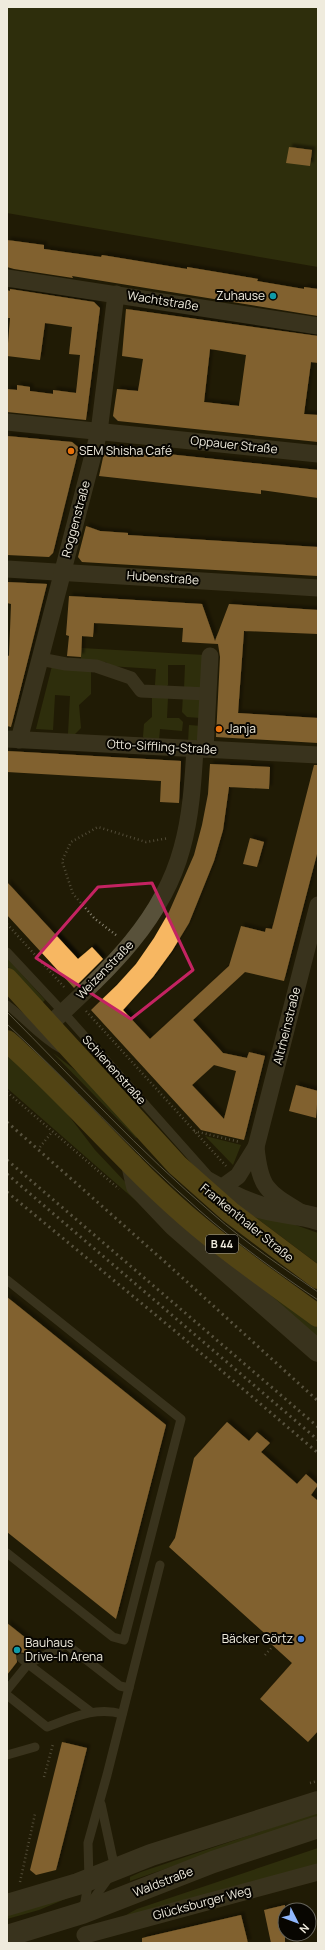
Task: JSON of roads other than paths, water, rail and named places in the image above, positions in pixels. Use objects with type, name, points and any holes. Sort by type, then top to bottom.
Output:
[{"type":"main road","name":"Schienenstraße","points":[[7,979],[56,1018],[79,1058],[177,1166],[246,1202],[265,1208],[312,1217]]},
{"type":"main road","name":"B 44","points":[[7,1041],[82,1112],[132,1164],[197,1225],[318,1316]]},
{"type":"main road","points":[[132,1164],[137,1186],[174,1225],[318,1351]]},
{"type":"main road","name":"Frankenthaler Straße","points":[[177,1166],[230,1212],[318,1278]]},
{"type":"main road","points":[[7,1905],[89,1880],[151,1855],[318,1802]]},
{"type":"main road","name":"Waldstraße","points":[[7,1936],[85,1930],[212,1862],[318,1827]]},
{"type":"street","name":"Wachtstraße","points":[[7,278],[318,326]]},
{"type":"street","name":"Roggenstraße","points":[[13,739],[40,659],[99,432],[116,294]]},
{"type":"street","name":"Oppauer Straße","points":[[7,422],[318,454]]},
{"type":"street","name":"Hubenstraße","points":[[7,569],[318,588]]},
{"type":"street","name":"Weizenstraße","points":[[56,1018],[128,948],[152,915],[166,888],[182,849],[190,809],[208,694],[210,656]]},
{"type":"street","points":[[40,659],[66,664],[96,666],[131,678],[141,691],[208,694]]},
{"type":"street","name":"Otto-Siffling-Straße","points":[[13,739],[318,755]]},
{"type":"street","name":"Altrheinstraße","points":[[220,1189],[238,1176],[256,1147],[318,908]]},
{"type":"street","name":"Altrheinstraße","points":[[256,1147],[258,1168],[268,1192],[312,1217]]},
{"type":"street","name":"Glücksburger Weg","points":[[85,1930],[318,1872]]},
{"type":"lane","name":"Schienenstraße","points":[[7,952],[56,1018],[220,1189]]},
{"type":"lane","points":[[7,1005],[19,1014],[45,1039],[79,1058]]},
{"type":"lane","points":[[7,1280],[181,1419],[124,1640],[113,1638],[7,1553]]},
{"type":"lane","points":[[85,1930],[89,1880],[88,1843],[160,1565]]},
{"type":"lane","points":[[7,1690],[28,1664],[66,1644],[120,1686],[129,1688]]},
{"type":"lane","points":[[20,1658],[91,1712]]},
{"type":"lane","points":[[7,1695],[47,1727],[91,1712],[112,1711],[122,1714]]},
{"type":"lane","points":[[7,1755],[35,1747]]},
{"type":"lane","points":[[85,1930],[115,1869],[100,1800]]},
{"type":"tram line","points":[[7,1012],[134,1141],[186,1190],[238,1235],[318,1292]]},
{"type":"tram line","points":[[7,1024],[174,1188],[227,1234],[287,1279],[318,1300]]},
{"type":"railway","points":[[7,1122],[164,1261],[318,1401]]},
{"type":"railway","points":[[7,1160],[318,1427]]},
{"type":"railway","points":[[7,1174],[318,1440]]},
{"type":"railway","points":[[7,1192],[175,1331],[318,1453]]},
{"type":"place","name":"Zuhause","points":[[273,296]]},
{"type":"place","name":"SEM Shisha Café","points":[[71,451]]},
{"type":"place","name":"Janja","points":[[219,729]]},
{"type":"place","name":"Bäcker Görtz","points":[[301,1639]]},
{"type":"place","name":"Bauhaus Drive-In Arena","points":[[17,1650]]}]
